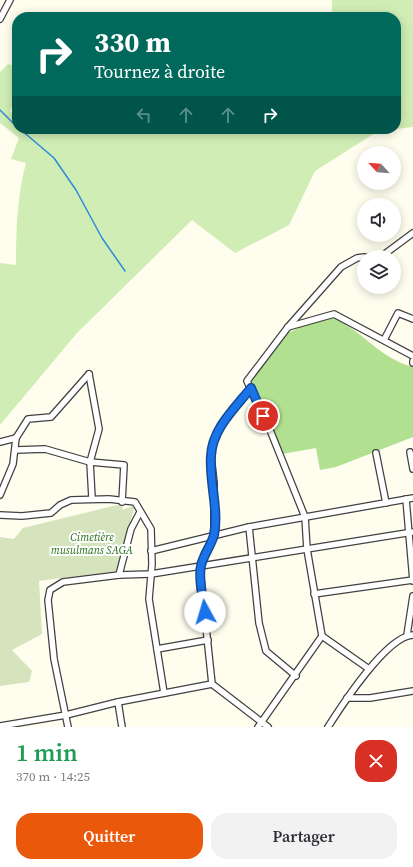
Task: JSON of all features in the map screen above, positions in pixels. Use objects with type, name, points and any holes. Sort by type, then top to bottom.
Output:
[{"type":"street","points":[[0,19],[10,0]]},
{"type":"street","points":[[390,250],[413,233]]},
{"type":"street","points":[[357,258],[341,267],[288,327],[247,381],[270,430],[304,517],[307,549],[322,636],[369,670]]},
{"type":"street","points":[[384,340],[398,313],[413,319]]},
{"type":"street","points":[[288,327],[334,314],[413,356]]},
{"type":"street","points":[[0,495],[13,464],[16,450],[16,438],[28,419],[51,417],[90,374],[99,429],[90,462],[92,498]]},
{"type":"street","points":[[251,388],[221,425],[213,444],[211,456],[214,499],[214,536],[201,566],[212,684],[260,725],[268,727]]},
{"type":"street","points":[[0,442],[16,438]]},
{"type":"street","points":[[16,450],[45,449],[90,462],[124,465],[122,502]]},
{"type":"street","points":[[410,452],[413,469]]},
{"type":"street","points":[[376,453],[386,503]]},
{"type":"street","points":[[0,515],[34,516],[51,513],[60,505],[71,500],[85,501],[92,498],[109,499],[122,502],[135,502],[151,529],[152,551],[149,598],[164,694]]},
{"type":"street","points":[[152,551],[249,526],[413,498]]},
{"type":"street","points":[[314,594],[413,580],[411,532],[406,499]]},
{"type":"street","points":[[120,575],[131,529],[140,512]]},
{"type":"street","points":[[249,526],[259,626],[266,651],[296,676]]},
{"type":"street","points":[[68,727],[54,659],[48,600],[49,593],[54,587],[64,582],[120,575],[151,574],[411,532]]},
{"type":"street","points":[[328,727],[347,698],[369,670],[388,650],[410,635],[413,596]]},
{"type":"street","points":[[260,725],[296,676],[322,636]]},
{"type":"street","points":[[157,649],[208,640]]},
{"type":"street","points":[[0,726],[66,715],[118,702],[212,684]]},
{"type":"street","points":[[347,698],[370,698],[413,691]]},
{"type":"street","points":[[118,702],[122,727]]},
{"type":"green space","points":[[332,0],[413,0],[413,127],[401,128],[401,12],[332,12]]},
{"type":"green space","points":[[8,64],[12,65],[12,106],[10,111],[12,113],[12,132],[0,123],[0,72]]},
{"type":"green space","points":[[14,134],[373,134],[315,171],[289,225],[235,253],[192,220],[77,333],[0,425],[0,263],[16,265],[18,214],[26,163],[11,159],[19,138]]},
{"type":"green space","points":[[334,318],[354,330],[391,358],[413,367],[413,437],[336,467],[320,470],[316,448],[282,454],[251,379],[286,334],[306,324]]},
{"type":"green space","name":"Cimetière musulmans SAGA","points":[[121,504],[123,510],[135,505],[117,571],[39,581],[42,634],[12,650],[32,671],[29,682],[0,686],[0,537],[14,539],[23,528]]},
{"type":"waterway","points":[[0,110],[12,122]]},
{"type":"waterway","points":[[26,134],[54,158],[76,190],[102,238],[125,271]]},
{"type":"route","points":[[205,612],[200,568],[205,553],[214,536],[214,483],[211,456],[213,444],[221,425],[251,388],[263,416]]}]
